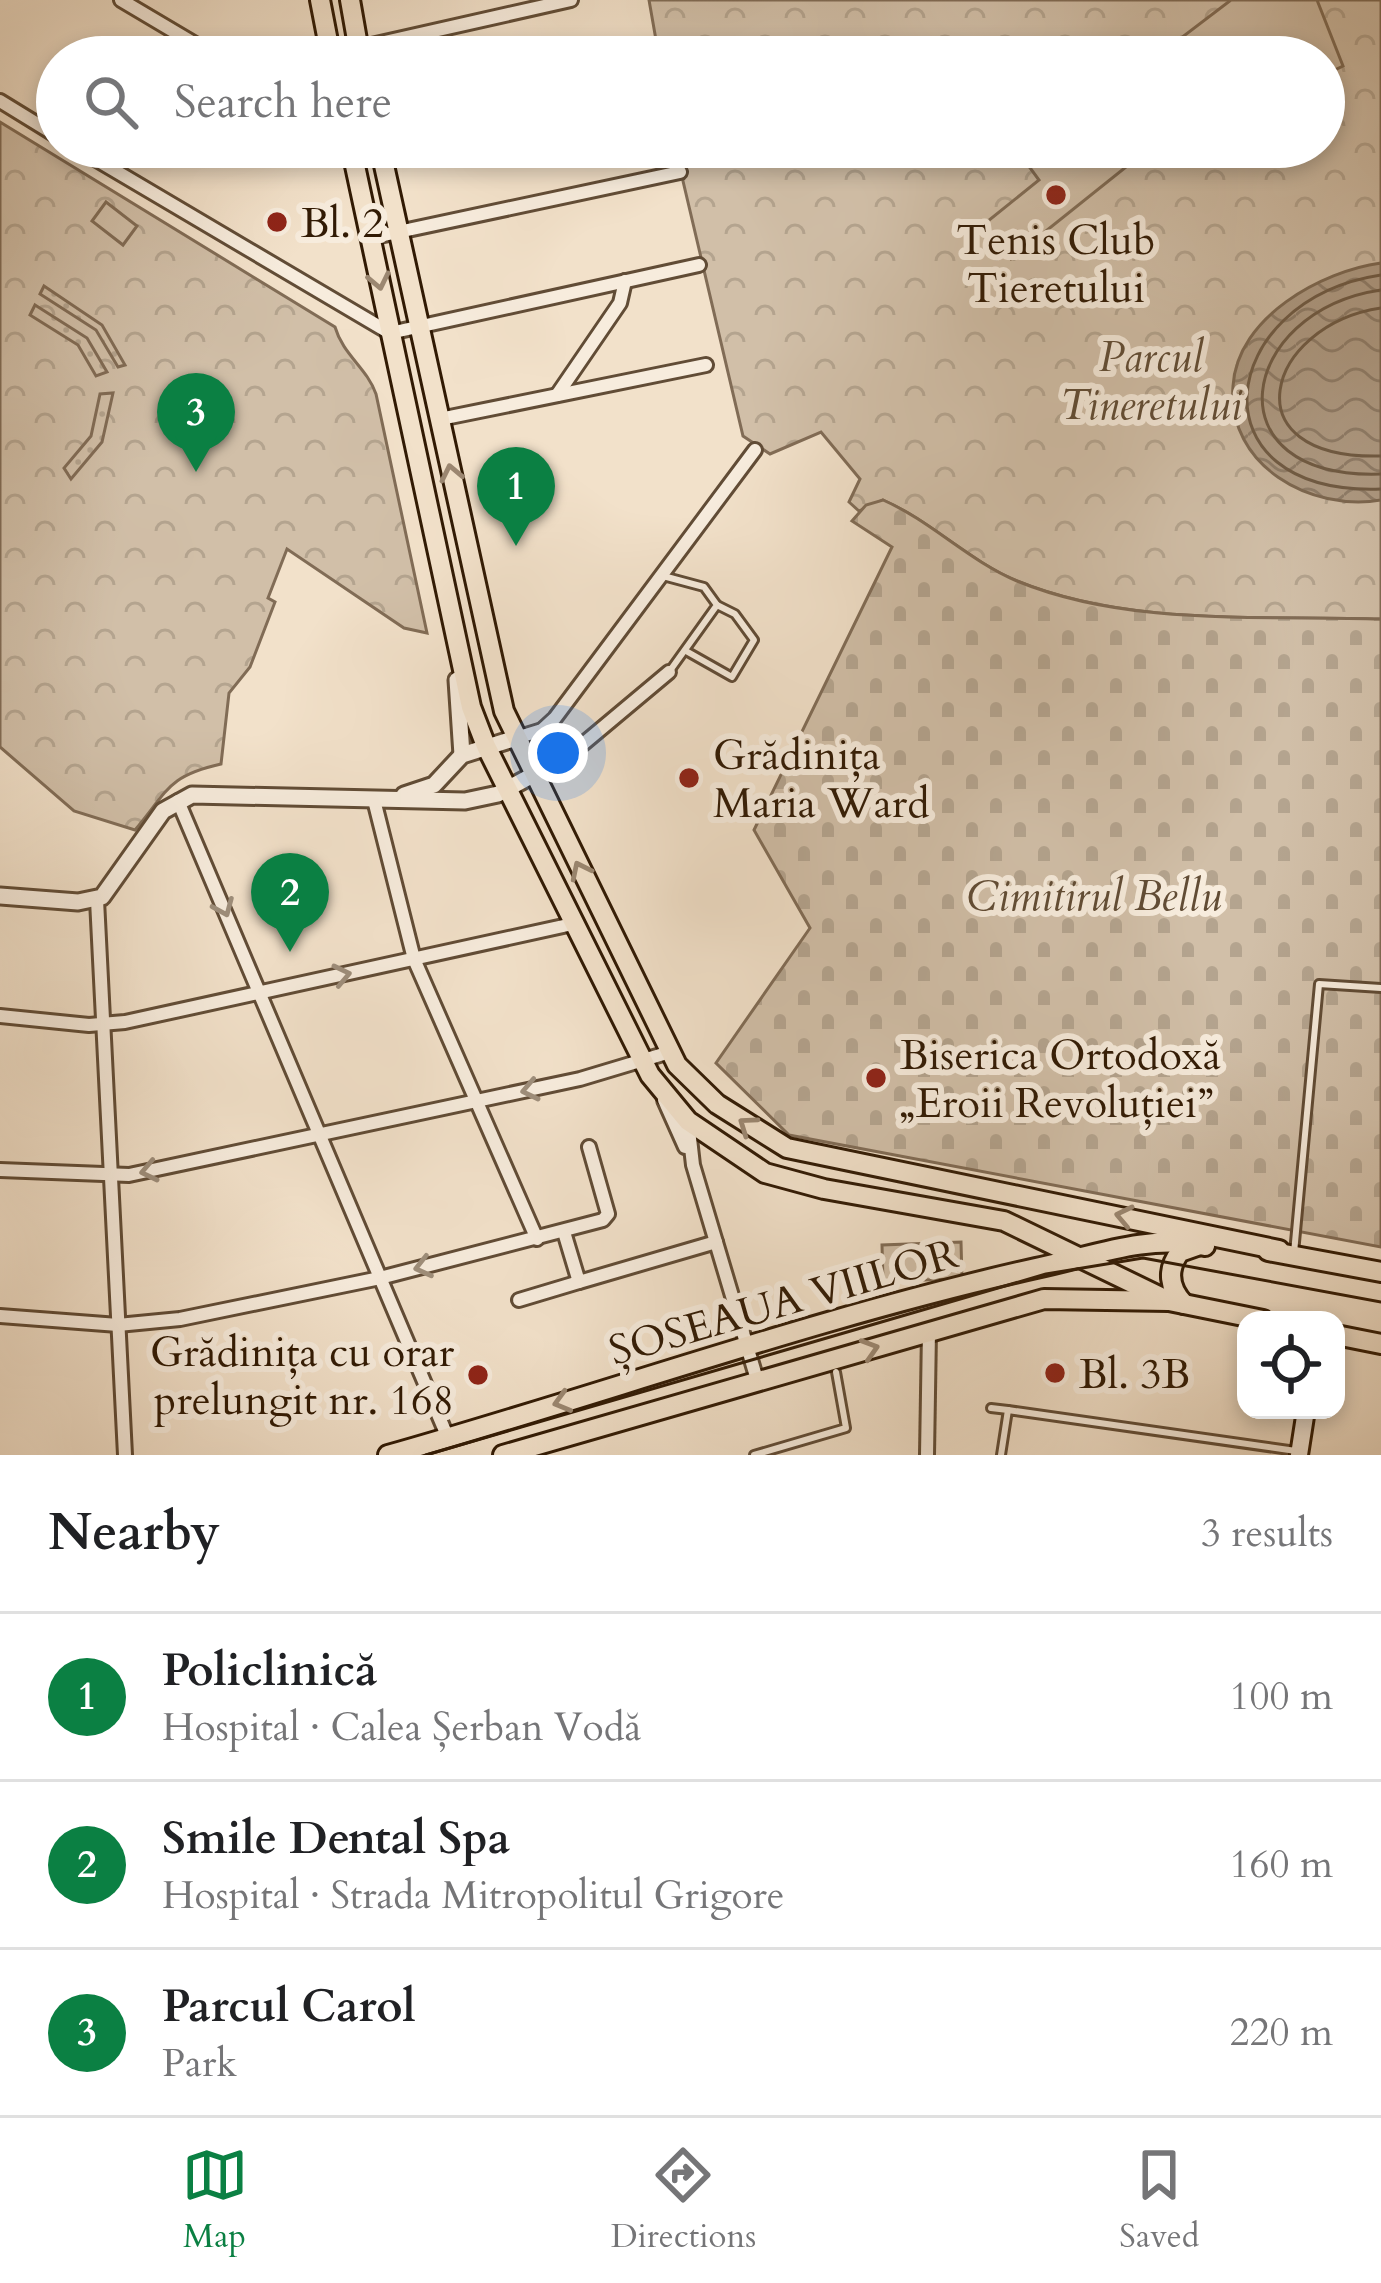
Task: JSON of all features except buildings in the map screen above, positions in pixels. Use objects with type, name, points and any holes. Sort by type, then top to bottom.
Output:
[{"type":"main road","points":[[320,0],[324,36]]},
{"type":"main road","points":[[350,0],[356,36]]},
{"type":"main road","points":[[355,168],[449,618],[485,746],[662,1094],[688,1121],[765,1173],[1004,1221],[1176,1302],[1237,1315]]},
{"type":"main road","points":[[384,168],[495,685],[533,775],[670,1052],[702,1092],[765,1137],[801,1152],[1381,1272]]},
{"type":"main road","points":[[688,1121],[702,1092]]},
{"type":"main road","name":"ȘOSEAUA VIILOR","points":[[388,1455],[916,1297],[1144,1242],[1242,1253],[1286,1252]]},
{"type":"main road","points":[[1176,1302],[1172,1263],[1180,1252],[1202,1245]]},
{"type":"main road","name":"ȘOSEAUA VIILOR","points":[[503,1455],[569,1445],[929,1331],[1056,1297],[1176,1302]]},
{"type":"main road","points":[[1345,1336],[1381,1339]]},
{"type":"main road","points":[[1299,1453],[1305,1419]]},
{"type":"street","points":[[121,0],[182,36]]},
{"type":"street","points":[[425,36],[572,0]]},
{"type":"street","points":[[0,101],[36,123]]},
{"type":"street","points":[[110,168],[390,334],[699,265]]},
{"type":"street","points":[[370,238],[680,172]]},
{"type":"street","points":[[557,395],[613,314],[625,281]]},
{"type":"street","points":[[440,419],[706,364]]},
{"type":"street","points":[[374,800],[418,792],[447,775],[462,755],[542,730],[755,450]]},
{"type":"street","points":[[449,618],[462,755]]},
{"type":"street","points":[[542,730],[561,751],[577,749],[668,672]]},
{"type":"street","points":[[447,775],[448,790],[465,801]]},
{"type":"street","points":[[0,896],[97,900],[115,885],[157,818],[178,801],[202,794],[465,801],[508,790],[533,775]]},
{"type":"street","points":[[374,800],[414,959],[537,1239]]},
{"type":"street","points":[[178,801],[448,1438]]},
{"type":"street","points":[[97,900],[125,1455]]},
{"type":"street","points":[[0,1016],[104,1025],[577,923]]},
{"type":"street","points":[[0,1170],[111,1178],[477,1101],[644,1063],[670,1052]]},
{"type":"street","points":[[662,1094],[693,1165],[758,1383]]},
{"type":"street","points":[[688,1121],[693,1165]]},
{"type":"street","points":[[0,1316],[118,1325],[242,1308],[564,1232],[607,1217],[589,1147]]},
{"type":"street","points":[[564,1232],[579,1282]]},
{"type":"street","points":[[519,1300],[716,1242]]},
{"type":"street","points":[[927,1455],[929,1331]]},
{"type":"lane","points":[[659,575],[704,587],[717,605],[748,628],[754,640],[746,661],[732,677],[686,651]]},
{"type":"lane","points":[[668,672],[717,605]]},
{"type":"lane","points":[[1286,1252],[1319,984],[1381,988]]},
{"type":"lane","points":[[754,1455],[846,1428],[836,1372]]},
{"type":"lane","points":[[991,1408],[1299,1453]]},
{"type":"lane","points":[[1001,1455],[1008,1410]]},
{"type":"green space","name":"Parcul Tineretului","points":[[649,0],[1381,0],[1381,619],[1196,616],[1060,596],[999,573],[883,500],[859,511],[849,502],[860,479],[821,432],[770,454],[743,436],[680,168],[1345,168],[1345,36],[655,36]]},
{"type":"green space","points":[[1231,0],[1317,0],[1331,36],[1184,36]]},
{"type":"green space","points":[[0,122],[36,144],[36,168],[75,168],[335,327],[376,394],[427,633],[404,628],[287,549],[268,598],[275,602],[250,667],[229,693],[221,764],[179,780],[135,830],[74,811],[0,747]]},
{"type":"green space","name":"Tenis Club Tieretului","points":[[1030,168],[1125,168],[1011,259],[983,225],[1039,180]]},
{"type":"green space","points":[[106,202],[137,226],[123,245],[92,221]]},
{"type":"green space","points":[[44,286],[102,325],[125,365],[118,367],[96,330],[40,294]]},
{"type":"green space","points":[[35,305],[87,338],[107,372],[96,376],[78,345],[30,315]]},
{"type":"green space","points":[[113,393],[102,442],[71,479],[64,468],[91,436],[100,394]]},
{"type":"green space","name":"Cimitirul Bellu","points":[[883,500],[999,573],[1060,596],[1196,616],[1381,619],[1381,1247],[789,1135],[716,1063],[810,928],[754,830],[892,547],[852,521],[866,505]]},
{"type":"green space","points":[[961,1242],[962,1279],[883,1281],[882,1245]]},
{"type":"water","points":[[1381,263],[1381,500],[1328,498],[1278,478],[1244,439],[1235,414],[1238,361],[1266,319],[1286,302],[1334,276]]},
{"type":"tram line","points":[[426,1455],[1046,1274],[1143,1258],[1381,1302]]},
{"type":"place","name":"Tenis Club Tieretului","points":[[1056,195]]},
{"type":"place","name":"Bl. 2","points":[[277,222]]},
{"type":"place","name":"Parcul Carol","points":[[196,472]]},
{"type":"place","name":"Policlinică","points":[[516,546]]},
{"type":"place","name":"Grădinița Maria Ward","points":[[689,778]]},
{"type":"place","name":"Smile Dental Spa","points":[[290,952]]},
{"type":"place","name":"Biserica Ortodoxă „Eroii Revoluției”","points":[[876,1078]]},
{"type":"place","name":"Bl. 3B","points":[[1055,1373]]},
{"type":"place","name":"Grădinița cu orar prelungit nr. 168","points":[[478,1375]]}]
